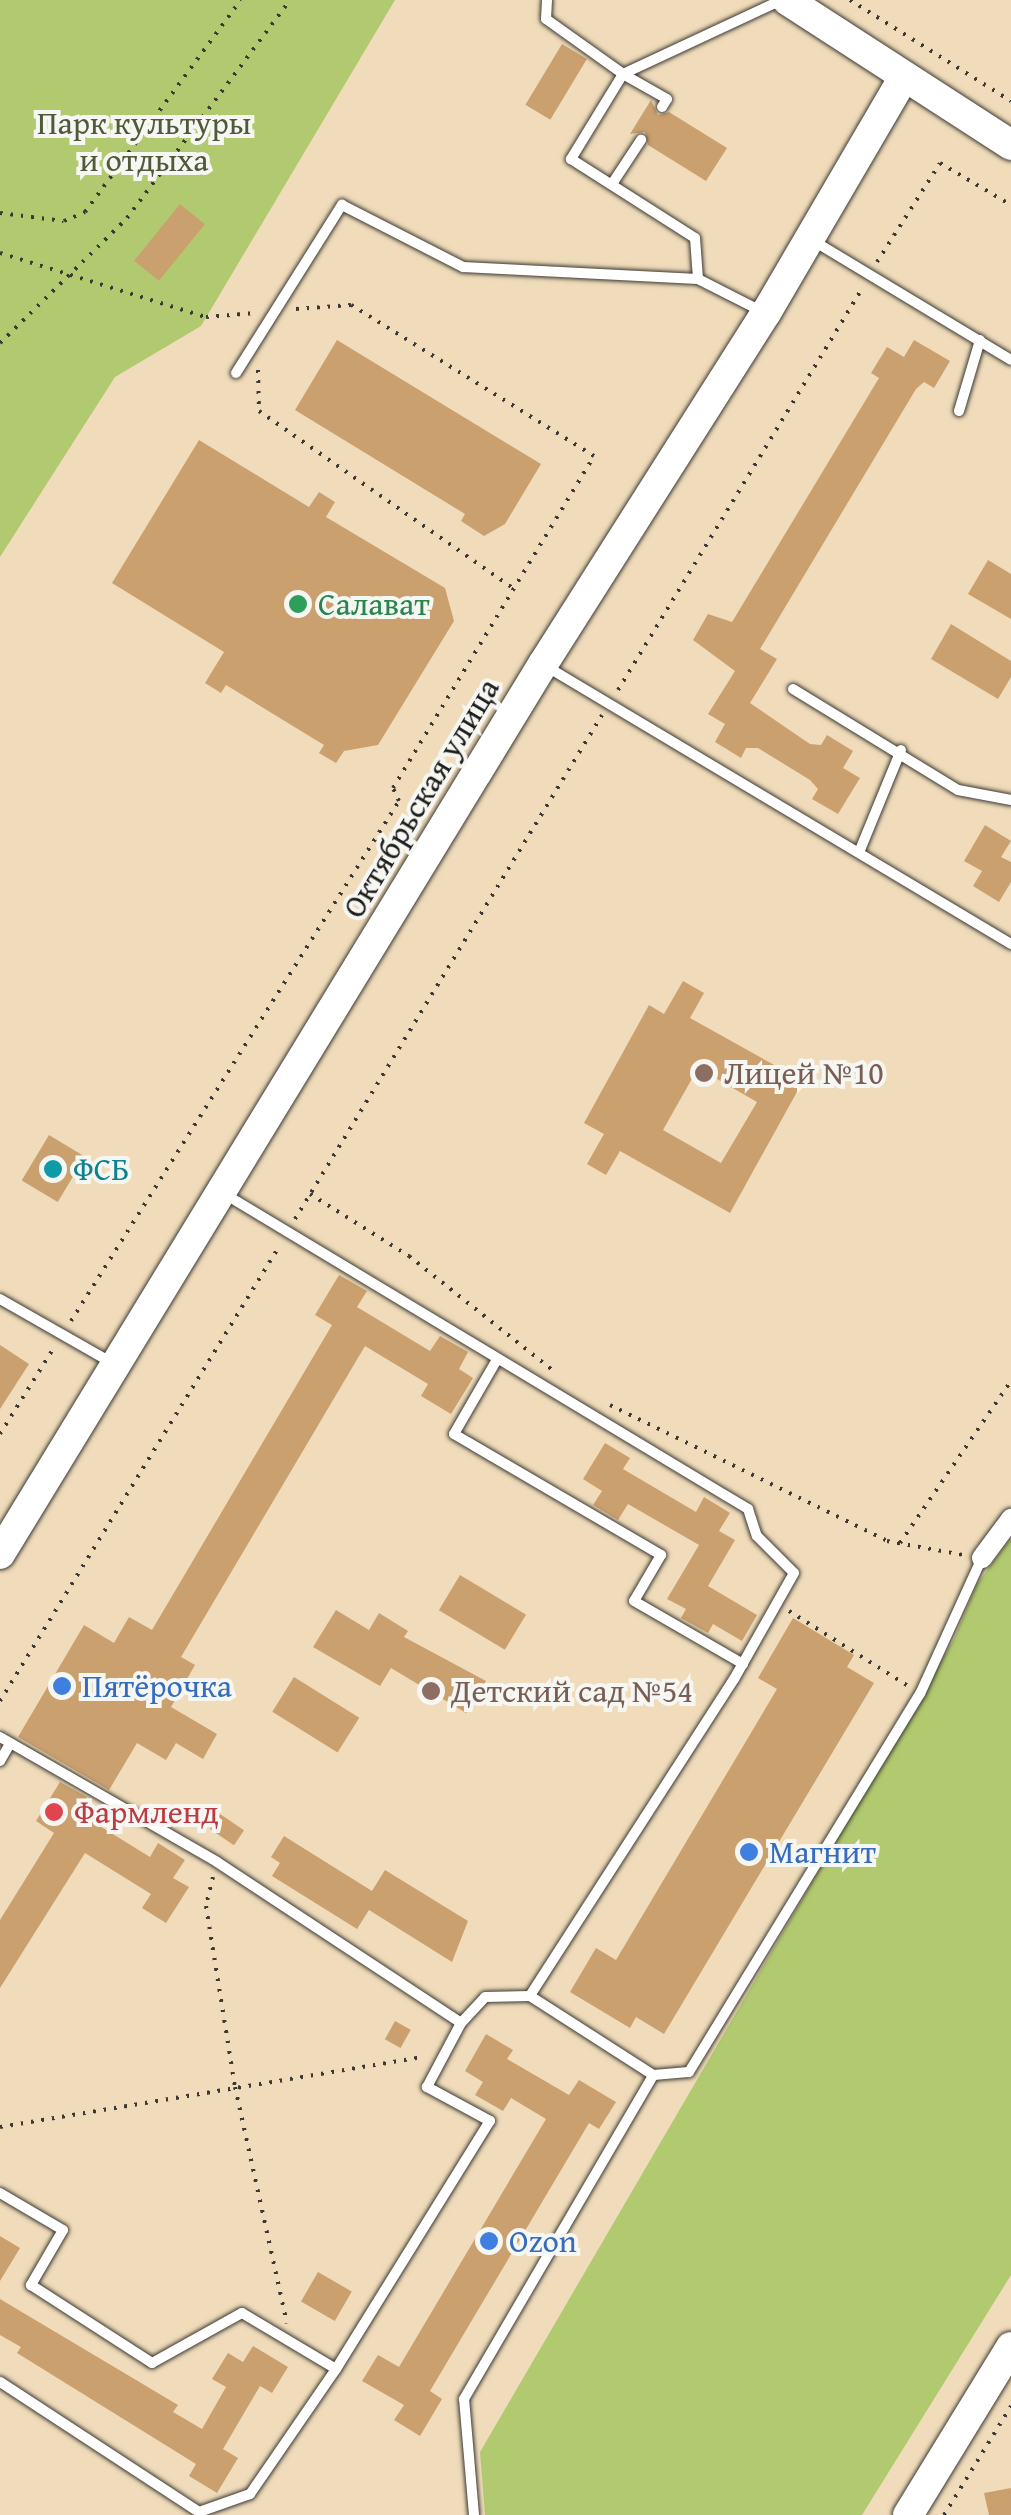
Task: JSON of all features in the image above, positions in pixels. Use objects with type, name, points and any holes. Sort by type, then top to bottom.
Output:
[{"type":"street","points":[[794,2],[903,79],[1011,145]]},
{"type":"street","name":"Октябрьская улица","points":[[0,1554],[543,664],[766,314],[903,79]]},
{"type":"street","points":[[982,1558],[1011,1518]]},
{"type":"street","points":[[908,2515],[1011,2347]]},
{"type":"lane","points":[[547,0],[546,19],[622,74],[667,100],[662,108]]},
{"type":"lane","points":[[698,279],[695,238],[571,160],[622,74],[794,2]]},
{"type":"lane","points":[[612,184],[640,140]]},
{"type":"lane","points":[[236,373],[342,205],[463,267],[698,279],[766,314]]},
{"type":"lane","points":[[811,240],[1011,360]]},
{"type":"lane","points":[[960,411],[980,340]]},
{"type":"lane","points":[[543,664],[860,850],[1011,944]]},
{"type":"lane","points":[[793,688],[901,750],[958,790],[1011,800]]},
{"type":"lane","points":[[860,850],[901,750]]},
{"type":"lane","points":[[222,1193],[495,1362],[748,1509],[756,1536],[794,1573],[742,1664],[530,1996]]},
{"type":"lane","points":[[0,1299],[116,1365]]},
{"type":"lane","points":[[495,1362],[454,1434],[661,1555],[634,1601],[742,1664]]},
{"type":"lane","points":[[0,2382],[198,2512],[250,2494],[336,2369],[490,2121],[428,2087],[462,2023],[485,1997],[530,1996],[653,2075],[689,2072],[920,1694],[982,1558]]},
{"type":"lane","points":[[0,1762],[5,1741],[217,1862],[462,2023]]},
{"type":"lane","points":[[474,2515],[464,2399],[653,2075]]},
{"type":"lane","points":[[0,2193],[63,2230],[31,2285],[152,2363],[242,2313],[336,2369]]},
{"type":"path","points":[[0,213],[50,222],[85,212],[241,0]]},
{"type":"path","points":[[0,343],[127,218],[290,0]]},
{"type":"path","points":[[850,0],[1011,101]]},
{"type":"path","points":[[0,1701],[940,163],[1011,205]]},
{"type":"path","points":[[0,253],[206,317],[257,313],[259,411],[513,588]]},
{"type":"path","points":[[0,1434],[399,801],[392,788],[594,456],[350,304],[275,311]]},
{"type":"path","points":[[310,1194],[409,1256],[559,1376]]},
{"type":"path","points":[[900,1543],[1011,1380]]},
{"type":"path","points":[[609,1405],[900,1543],[982,1558]]},
{"type":"path","points":[[777,1603],[920,1694]]},
{"type":"path","points":[[217,1862],[206,1906],[235,2087],[292,2342]]},
{"type":"path","points":[[0,2128],[445,2054]]},
{"type":"path","points":[[944,2515],[1011,2406]]},
{"type":"green space","name":"Парк культуры и отдыха","points":[[0,0],[395,0],[201,326],[115,377],[0,557]]},
{"type":"green space","points":[[1011,1538],[1011,2275],[862,2515],[485,2515],[480,2452],[954,1639],[977,1584]]},
{"type":"building","points":[[562,44],[587,59],[550,120],[525,105]]},
{"type":"building","points":[[651,100],[658,115],[669,112],[727,148],[706,181],[648,145],[645,132],[630,134]]},
{"type":"building","points":[[180,204],[205,224],[159,281],[134,261]]},
{"type":"building","points":[[337,340],[541,464],[505,524],[484,536],[461,521],[465,514],[295,410]]},
{"type":"building","points":[[914,340],[950,361],[934,388],[924,382],[916,389],[760,649],[777,659],[750,703],[810,744],[821,745],[827,735],[853,751],[843,768],[860,778],[838,814],[812,799],[818,789],[810,780],[758,748],[746,748],[741,758],[715,742],[725,724],[708,714],[735,671],[693,640],[708,614],[732,622],[879,378],[871,373],[887,347],[904,357]]},
{"type":"building","name":"Салават","points":[[199,440],[309,507],[319,492],[335,502],[326,517],[445,588],[454,621],[378,745],[344,751],[336,763],[319,753],[324,745],[226,685],[221,693],[205,683],[224,652],[112,583]]},
{"type":"building","points":[[988,560],[1011,574],[1011,619],[968,594]]},
{"type":"building","points":[[951,624],[1011,661],[1011,677],[998,699],[931,659]]},
{"type":"building","points":[[985,825],[1011,841],[1001,857],[1011,862],[1011,882],[999,902],[973,886],[982,871],[964,861]]},
{"type":"building","points":[[683,981],[704,993],[690,1018],[803,1081],[730,1213],[620,1151],[606,1175],[587,1164],[604,1134],[584,1123],[649,1005],[664,1014]],"holes":[[[698,1068],[757,1102],[721,1163],[663,1130]]]},
{"type":"building","name":"ФСБ","points":[[49,1135],[85,1157],[58,1202],[22,1180]]},
{"type":"building","points":[[339,1275],[367,1291],[357,1307],[430,1351],[440,1336],[468,1352],[459,1369],[473,1378],[451,1414],[421,1396],[428,1384],[365,1346],[181,1657],[195,1665],[171,1707],[217,1734],[203,1759],[176,1743],[166,1760],[137,1743],[109,1790],[18,1737],[84,1625],[114,1643],[129,1617],[152,1630],[332,1325],[315,1315]]},
{"type":"building","points":[[0,1345],[29,1364],[0,1409]]},
{"type":"building","points":[[605,1443],[630,1458],[623,1469],[696,1512],[704,1497],[730,1513],[719,1531],[735,1540],[708,1586],[757,1615],[742,1641],[713,1624],[708,1633],[681,1618],[686,1609],[667,1599],[699,1545],[628,1504],[618,1520],[593,1505],[602,1491],[583,1479]]},
{"type":"building","points":[[460,1575],[526,1615],[505,1650],[439,1610]]},
{"type":"building","points":[[336,1610],[369,1630],[379,1613],[408,1631],[404,1637],[486,1681],[466,1713],[391,1668],[380,1686],[313,1647]]},
{"type":"building","points":[[793,1618],[854,1655],[847,1667],[874,1683],[664,2034],[636,2017],[630,2028],[570,1992],[596,1948],[616,1960],[777,1689],[758,1678]]},
{"type":"building","points":[[294,1677],[359,1718],[338,1753],[272,1712]]},
{"type":"building","points":[[60,1782],[87,1797],[77,1812],[150,1857],[158,1843],[185,1860],[173,1878],[189,1887],[166,1923],[142,1908],[151,1894],[85,1853],[0,1988],[0,1920],[54,1833],[36,1821]]},
{"type":"building","points":[[220,1814],[244,1830],[234,1845],[210,1829]]},
{"type":"building","points":[[284,1836],[372,1891],[385,1870],[468,1921],[452,1962],[369,1910],[357,1929],[272,1876],[280,1863],[271,1857]]},
{"type":"building","points":[[395,2021],[411,2030],[401,2048],[385,2039]]},
{"type":"building","points":[[486,2034],[513,2050],[507,2059],[569,2095],[579,2080],[616,2102],[599,2129],[589,2123],[430,2391],[442,2399],[420,2436],[394,2420],[404,2405],[362,2381],[378,2355],[399,2367],[546,2119],[511,2098],[503,2111],[475,2095],[483,2082],[465,2071]]},
{"type":"building","points":[[0,2236],[20,2248],[0,2281]]},
{"type":"building","points":[[318,2272],[352,2292],[335,2321],[301,2301]]},
{"type":"building","points":[[0,2299],[178,2405],[173,2412],[202,2429],[226,2387],[212,2379],[228,2353],[243,2362],[253,2346],[288,2367],[272,2393],[260,2386],[223,2449],[238,2458],[217,2493],[189,2476],[196,2464],[17,2353],[21,2347],[0,2335]]},
{"type":"building","points":[[1011,2488],[1011,2515],[989,2515],[984,2493]]},
{"type":"place","name":"Салават","points":[[298,604]]},
{"type":"place","name":"Лицей №10","points":[[704,1073]]},
{"type":"place","name":"ФСБ","points":[[53,1169]]},
{"type":"place","name":"Пятёрочка","points":[[62,1686]]},
{"type":"place","name":"Детский сад №54","points":[[431,1691]]},
{"type":"place","name":"Фармленд","points":[[54,1812]]},
{"type":"place","name":"Магнит","points":[[749,1852]]},
{"type":"place","name":"Ozon","points":[[489,2241]]}]
